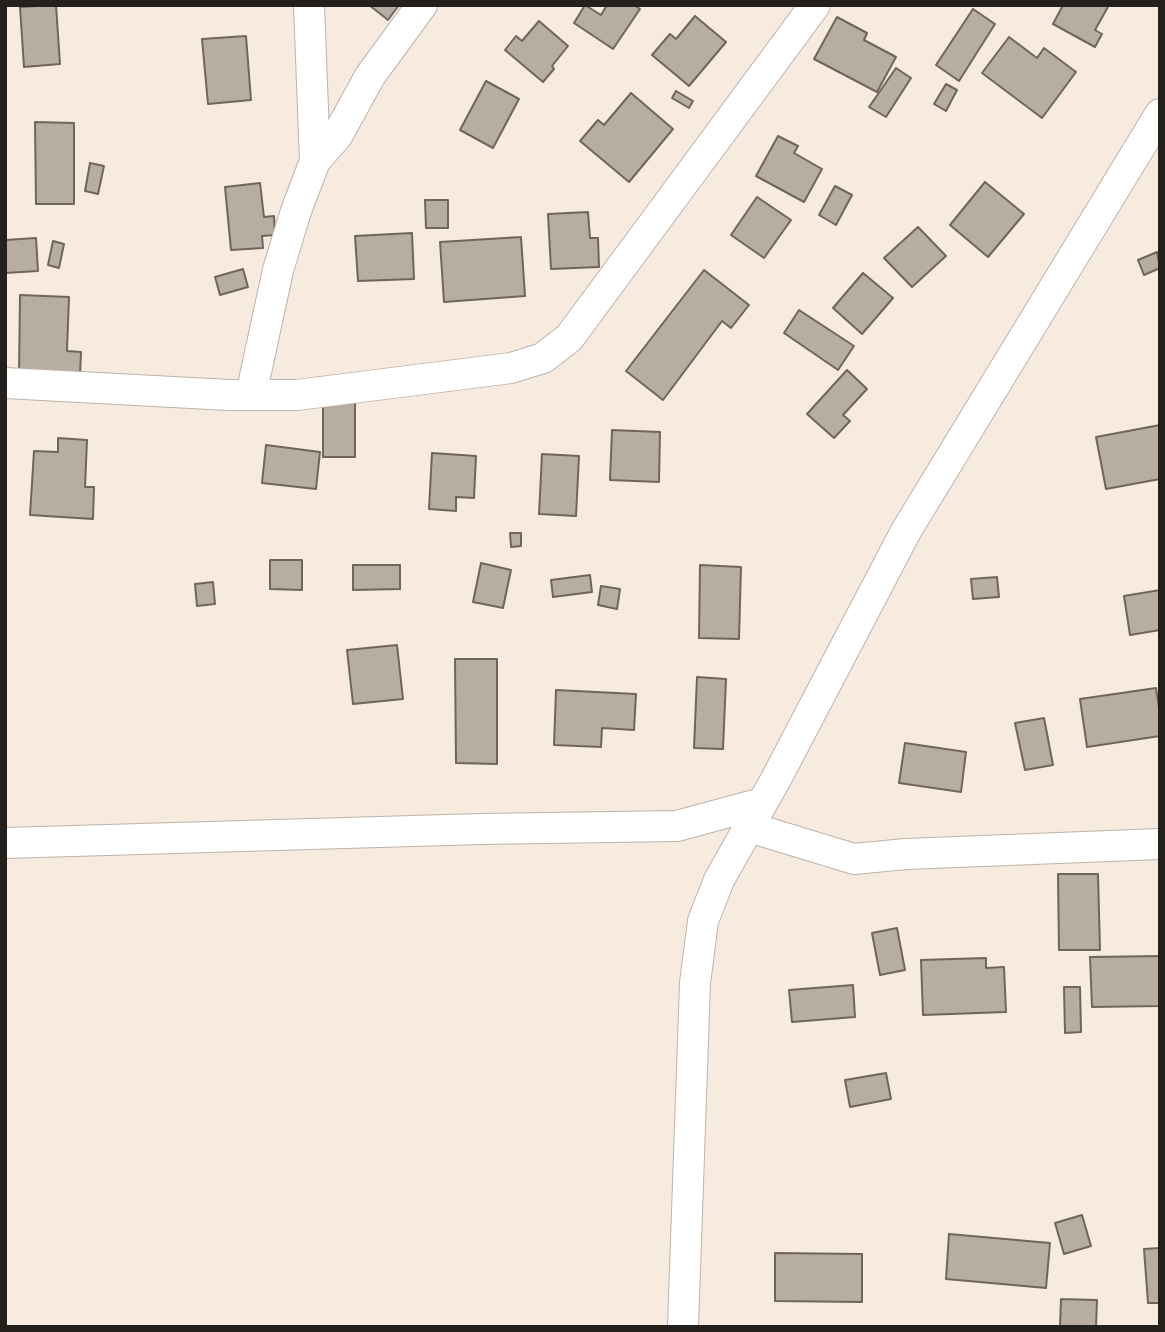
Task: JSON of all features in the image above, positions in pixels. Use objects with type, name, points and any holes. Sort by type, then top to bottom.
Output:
[{"type":"street","points":[[309,5],[315,161]]},
{"type":"street","points":[[251,395],[278,270],[315,161],[337,136],[370,76],[422,5]]},
{"type":"street","points":[[5,383],[297,395],[512,368],[543,358],[569,338],[815,5]]},
{"type":"street","points":[[683,1327],[696,971],[703,921],[719,880],[906,531],[1160,114]]},
{"type":"street","points":[[5,843],[481,829],[677,827],[755,815],[854,859],[906,854],[1160,844]]},
{"type":"building","points":[[56,5],[60,64],[24,67],[20,7]]},
{"type":"building","points":[[369,5],[399,5],[388,20]]},
{"type":"building","points":[[585,5],[601,15],[607,5],[634,5],[640,9],[613,49],[574,23]]},
{"type":"building","points":[[1063,5],[1109,5],[1095,30],[1102,34],[1095,47],[1053,24]]},
{"type":"building","points":[[973,9],[995,24],[959,81],[936,65]]},
{"type":"building","points":[[695,16],[726,42],[689,86],[652,55],[670,34],[676,39]]},
{"type":"building","points":[[837,17],[867,33],[864,40],[896,57],[877,92],[814,59]]},
{"type":"building","points":[[539,21],[568,46],[543,82],[505,50],[516,36],[522,41]]},
{"type":"building","points":[[246,36],[251,100],[208,104],[202,39]]},
{"type":"building","points":[[1009,37],[1037,58],[1044,48],[1076,72],[1042,118],[982,73]]},
{"type":"building","points":[[896,68],[911,78],[886,117],[869,107]]},
{"type":"building","points":[[486,81],[519,99],[493,148],[460,130]]},
{"type":"building","points":[[946,84],[957,90],[946,111],[934,104]]},
{"type":"building","points":[[676,91],[693,101],[689,108],[672,98]]},
{"type":"building","points":[[631,93],[673,129],[629,182],[580,141],[598,120],[604,125]]},
{"type":"building","points":[[35,122],[74,123],[74,204],[36,204]]},
{"type":"building","points":[[778,136],[798,146],[794,153],[822,169],[804,202],[756,176]]},
{"type":"building","points":[[90,163],[104,166],[98,194],[85,191]]},
{"type":"building","points":[[985,182],[1024,214],[988,257],[950,225]]},
{"type":"building","points":[[260,183],[264,217],[274,216],[275,235],[262,236],[263,248],[231,250],[225,187]]},
{"type":"building","points":[[835,186],[852,195],[836,225],[819,215]]},
{"type":"building","points":[[757,197],[791,220],[764,258],[731,235]]},
{"type":"building","points":[[425,200],[448,200],[448,228],[426,228]]},
{"type":"building","points":[[588,212],[590,238],[598,238],[599,267],[551,269],[548,214]]},
{"type":"building","points":[[918,227],[946,256],[912,287],[884,258]]},
{"type":"building","points":[[412,233],[414,279],[358,281],[355,236]]},
{"type":"building","points":[[521,237],[525,296],[444,302],[440,242]]},
{"type":"building","points":[[36,238],[38,271],[5,273],[5,240]]},
{"type":"building","points":[[53,241],[64,244],[59,268],[48,265]]},
{"type":"building","points":[[1157,252],[1160,268],[1144,275],[1138,260]]},
{"type":"building","points":[[243,269],[248,287],[220,295],[215,277]]},
{"type":"building","points":[[704,270],[749,305],[731,328],[722,321],[663,400],[626,371]]},
{"type":"building","points":[[863,273],[893,298],[862,334],[833,308]]},
{"type":"building","points":[[20,295],[69,297],[67,351],[81,352],[80,375],[19,374]]},
{"type":"building","points":[[799,310],[854,346],[838,370],[784,333]]},
{"type":"building","points":[[847,370],[867,389],[843,415],[850,421],[834,438],[807,414]]},
{"type":"building","points":[[323,399],[355,400],[355,457],[323,457]]},
{"type":"building","points":[[1160,425],[1160,479],[1106,489],[1096,437]]},
{"type":"building","points":[[612,430],[660,432],[659,482],[610,480]]},
{"type":"building","points":[[58,438],[87,440],[85,487],[94,487],[93,519],[30,515],[34,451],[58,452]]},
{"type":"building","points":[[266,445],[320,452],[316,489],[262,483]]},
{"type":"building","points":[[432,453],[476,456],[474,498],[456,497],[456,511],[429,509]]},
{"type":"building","points":[[542,454],[579,456],[576,516],[539,514]]},
{"type":"building","points":[[510,533],[521,533],[521,546],[511,547]]},
{"type":"building","points":[[270,560],[302,560],[302,590],[270,589]]},
{"type":"building","points":[[481,563],[511,570],[503,608],[473,602]]},
{"type":"building","points":[[353,565],[400,565],[400,589],[353,590]]},
{"type":"building","points":[[700,565],[741,567],[739,639],[699,638]]},
{"type":"building","points":[[590,575],[592,592],[553,597],[551,580]]},
{"type":"building","points":[[997,577],[999,597],[973,599],[971,579]]},
{"type":"building","points":[[213,582],[215,604],[197,606],[195,584]]},
{"type":"building","points":[[601,586],[620,589],[617,609],[598,605]]},
{"type":"building","points":[[1160,590],[1160,630],[1130,635],[1124,596]]},
{"type":"building","points":[[397,645],[403,699],[353,704],[347,650]]},
{"type":"building","points":[[455,659],[497,659],[497,764],[456,763]]},
{"type":"building","points":[[697,677],[726,679],[723,749],[694,748]]},
{"type":"building","points":[[1156,688],[1160,736],[1087,747],[1080,699]]},
{"type":"building","points":[[556,690],[636,694],[634,730],[602,728],[601,747],[554,745]]},
{"type":"building","points":[[1044,718],[1053,765],[1025,770],[1015,723]]},
{"type":"building","points":[[905,743],[966,752],[961,792],[899,783]]},
{"type":"building","points":[[1058,874],[1098,874],[1100,950],[1059,950]]},
{"type":"building","points":[[897,928],[905,970],[880,975],[872,933]]},
{"type":"building","points":[[1160,956],[1160,1006],[1092,1007],[1090,957]]},
{"type":"building","points":[[986,958],[986,968],[1004,967],[1006,1012],[923,1015],[921,960]]},
{"type":"building","points":[[853,985],[855,1017],[792,1022],[789,990]]},
{"type":"building","points":[[1064,987],[1080,987],[1081,1032],[1065,1033]]},
{"type":"building","points":[[886,1073],[891,1099],[850,1107],[845,1080]]},
{"type":"building","points":[[1082,1215],[1091,1246],[1064,1254],[1055,1223]]},
{"type":"building","points":[[949,1234],[1050,1243],[1046,1288],[946,1279]]},
{"type":"building","points":[[1160,1248],[1160,1303],[1148,1303],[1144,1249]]},
{"type":"building","points":[[775,1253],[862,1254],[862,1302],[775,1301]]},
{"type":"building","points":[[1061,1299],[1097,1300],[1096,1327],[1060,1327]]}]
